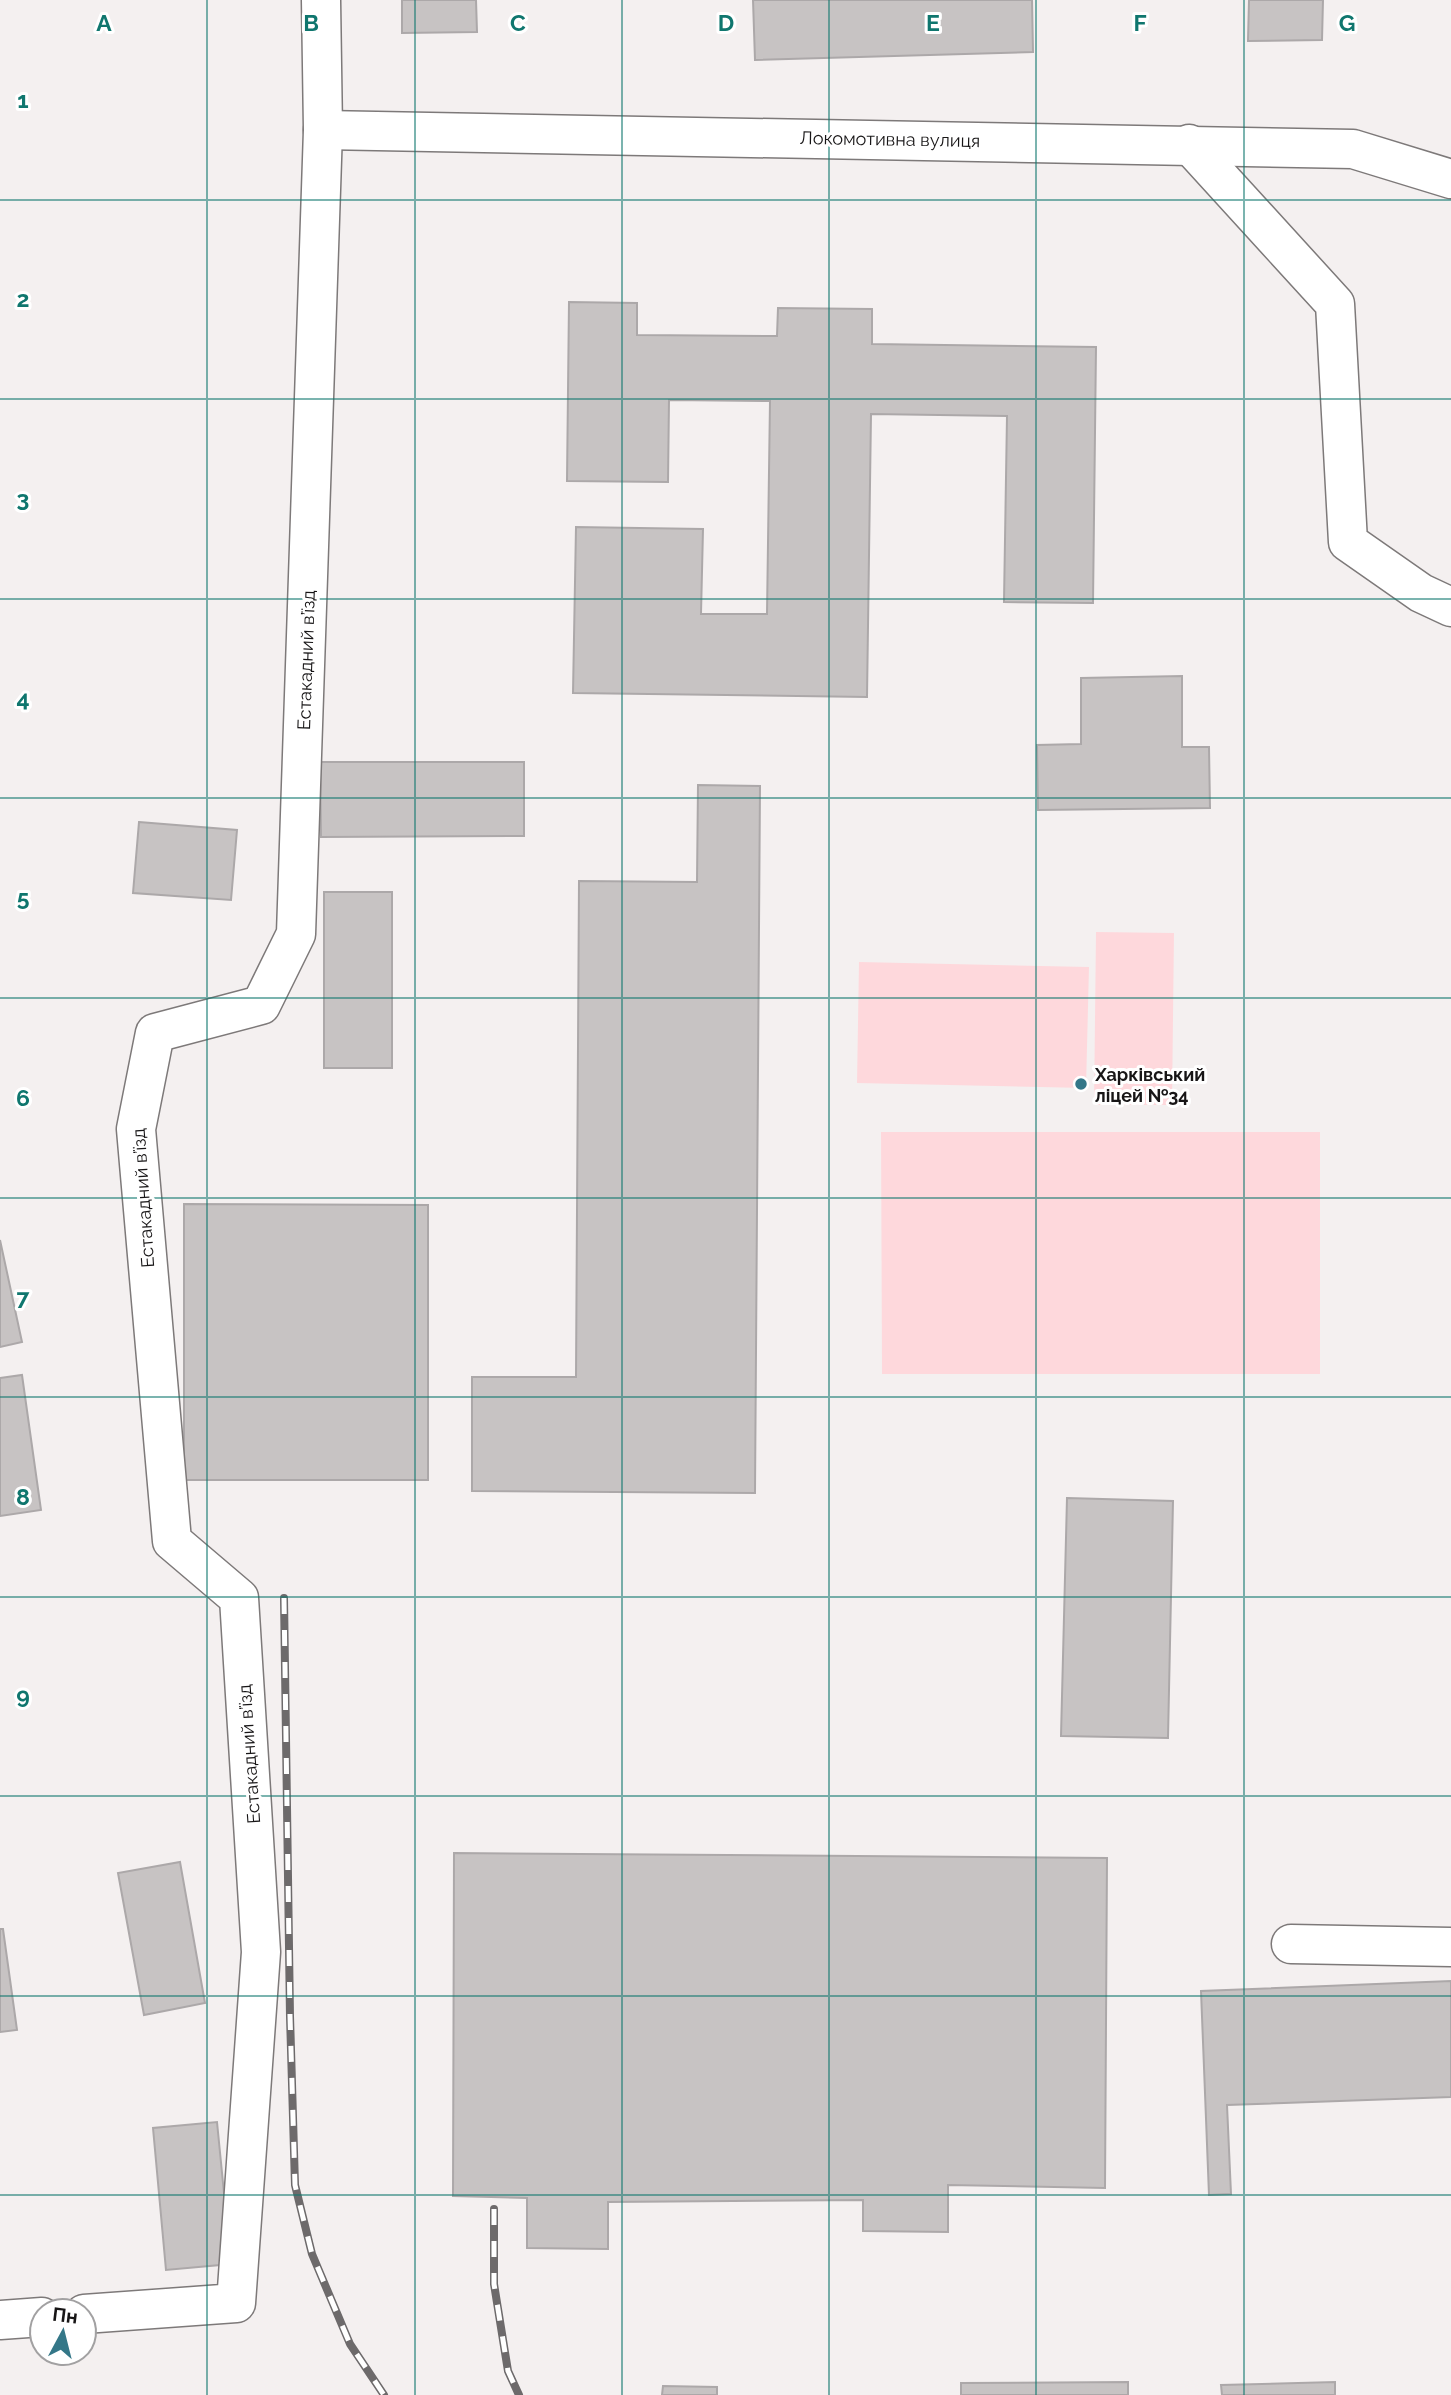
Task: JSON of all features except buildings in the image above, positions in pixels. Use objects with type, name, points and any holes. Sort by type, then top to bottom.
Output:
[{"type":"street","name":"Естакадний в’їзд","points":[[98,2313],[236,2303],[261,1952],[239,1598],[172,1541],[136,1129],[155,1033],[261,1005],[296,934],[323,130],[321,0]]},
{"type":"street","name":"Локомотивна вулиця","points":[[323,130],[1353,149],[1451,179]]},
{"type":"street","points":[[1189,144],[1335,304],[1348,541],[1421,593],[1451,607]]},
{"type":"street","points":[[1291,1944],[1451,1947]]},
{"type":"street","points":[[0,2320],[28,2318]]},
{"type":"shaded area","points":[[1096,932],[1174,933],[1172,1105],[1094,1105]]},
{"type":"shaded area","points":[[859,962],[1089,967],[1086,1088],[857,1083]]},
{"type":"shaded area","points":[[881,1132],[1320,1132],[1320,1374],[882,1374]]},
{"type":"railway","points":[[284,1598],[295,2185],[312,2254],[350,2344],[384,2395]]},
{"type":"railway","points":[[494,2209],[494,2284],[508,2371],[519,2395]]},
{"type":"place","name":"Харківський ліцей №34","points":[[1081,1084]]}]
